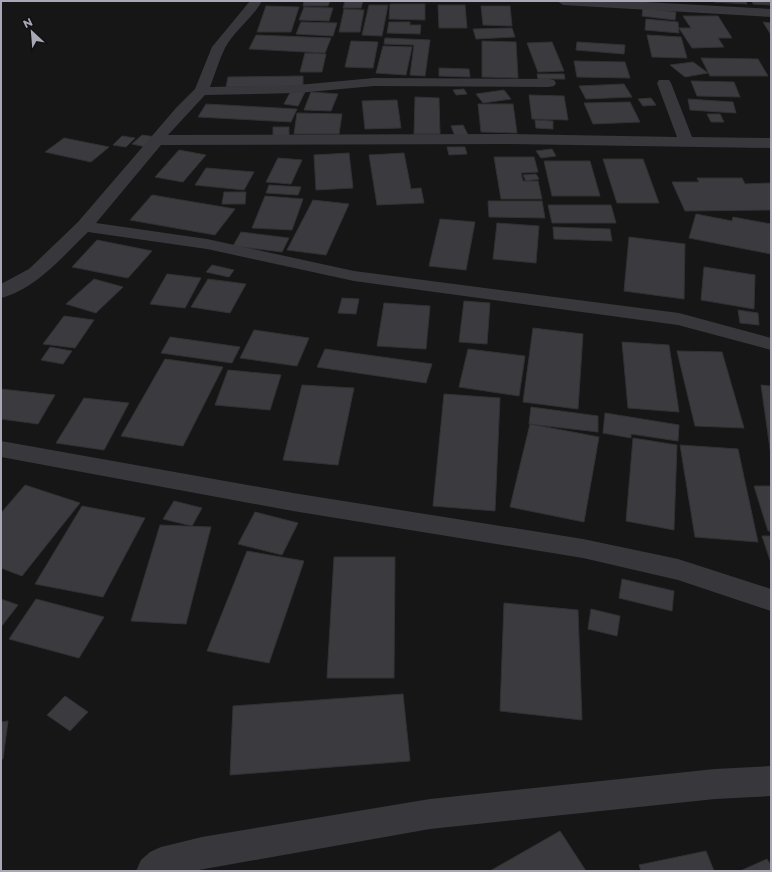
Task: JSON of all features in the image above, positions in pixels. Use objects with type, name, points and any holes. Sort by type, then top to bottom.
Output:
[{"type":"street","points":[[1,292],[36,273],[84,226],[181,111],[201,91],[220,47],[240,19],[251,10],[256,1]]},
{"type":"street","points":[[563,1],[771,13]]},
{"type":"street","points":[[201,91],[298,89],[374,82],[549,82]]},
{"type":"street","points":[[664,82],[686,141]]},
{"type":"street","points":[[157,140],[511,139],[771,143]]},
{"type":"street","points":[[84,226],[207,244],[354,276],[679,319],[771,344]]},
{"type":"street","points":[[1,449],[362,513],[587,548],[670,567],[728,583],[771,600]]},
{"type":"street","points":[[152,871],[161,863],[202,853],[430,814],[716,784],[771,781]]},
{"type":"building","points":[[304,1],[330,1],[328,6],[303,6]]},
{"type":"building","points":[[345,1],[363,1],[361,8],[343,8]]},
{"type":"building","points":[[746,1],[747,4],[714,2]]},
{"type":"building","points":[[752,1],[771,1],[771,5],[753,4]]},
{"type":"building","points":[[390,4],[425,4],[425,20],[389,19]]},
{"type":"building","points":[[369,5],[388,5],[382,36],[362,35]]},
{"type":"building","points":[[438,5],[465,5],[467,28],[439,28]]},
{"type":"building","points":[[266,6],[299,7],[291,32],[257,32]]},
{"type":"building","points":[[481,6],[510,6],[512,26],[483,25]]},
{"type":"building","points":[[304,7],[333,8],[329,21],[299,20]]},
{"type":"building","points":[[643,8],[676,12],[675,20],[642,16]]},
{"type":"building","points":[[344,9],[364,10],[360,32],[339,32]]},
{"type":"building","points":[[683,16],[718,16],[732,38],[718,38],[724,47],[692,48],[679,28],[691,28]]},
{"type":"building","points":[[646,19],[678,22],[679,33],[645,30]]},
{"type":"building","points":[[301,22],[337,23],[333,36],[296,34]]},
{"type":"building","points":[[389,22],[410,22],[410,25],[421,25],[420,34],[387,33]]},
{"type":"building","points":[[763,22],[771,23],[771,35]]},
{"type":"building","points":[[512,28],[515,37],[476,39],[473,29]]},
{"type":"building","points":[[256,35],[331,38],[325,53],[249,49]]},
{"type":"building","points":[[647,35],[681,37],[687,58],[652,57]]},
{"type":"building","points":[[385,38],[430,40],[425,76],[410,75],[414,45],[384,44]]},
{"type":"building","points":[[351,41],[378,42],[373,68],[345,67]]},
{"type":"building","points":[[482,41],[516,42],[518,78],[482,77]]},
{"type":"building","points":[[552,42],[564,71],[538,72],[527,43]]},
{"type":"building","points":[[577,42],[625,45],[624,54],[576,50]]},
{"type":"building","points":[[383,46],[412,47],[406,75],[376,73]]},
{"type":"building","points":[[305,53],[326,54],[322,72],[300,72]]},
{"type":"building","points":[[701,58],[758,59],[768,76],[710,76]]},
{"type":"building","points":[[574,61],[625,62],[630,78],[577,77]]},
{"type":"building","points":[[693,62],[708,73],[685,77],[670,65]]},
{"type":"building","points":[[439,68],[469,69],[470,77],[439,76]]},
{"type":"building","points":[[537,74],[564,74],[565,79],[538,79]]},
{"type":"building","points":[[303,76],[303,87],[226,87],[228,77]]},
{"type":"building","points":[[691,81],[734,82],[740,97],[697,96]]},
{"type":"building","points":[[624,84],[632,97],[586,99],[579,86]]},
{"type":"building","points":[[464,89],[467,94],[456,95],[453,90]]},
{"type":"building","points":[[504,90],[511,99],[483,103],[476,94]]},
{"type":"building","points":[[291,91],[305,92],[298,106],[284,104]]},
{"type":"building","points":[[311,92],[338,94],[331,111],[304,110]]},
{"type":"building","points":[[529,95],[564,96],[568,120],[532,119]]},
{"type":"building","points":[[415,97],[439,98],[440,134],[414,134]]},
{"type":"building","points":[[651,98],[656,105],[643,106],[638,99]]},
{"type":"building","points":[[688,99],[733,102],[736,113],[690,110]]},
{"type":"building","points":[[397,100],[401,128],[365,129],[362,101]]},
{"type":"building","points":[[630,102],[640,122],[593,124],[584,103]]},
{"type":"building","points":[[206,104],[297,109],[291,122],[198,117]]},
{"type":"building","points":[[478,104],[513,104],[517,133],[481,132]]},
{"type":"building","points":[[297,113],[342,114],[339,134],[294,134]]},
{"type":"building","points":[[707,114],[720,114],[724,122],[711,122]]},
{"type":"building","points":[[535,120],[553,121],[553,129],[536,128]]},
{"type":"building","points":[[463,125],[468,135],[455,136],[451,126]]},
{"type":"building","points":[[273,127],[289,127],[289,136],[273,136]]},
{"type":"building","points":[[142,135],[156,137],[146,147],[132,144]]},
{"type":"building","points":[[122,136],[135,138],[126,147],[113,145]]},
{"type":"building","points":[[64,138],[109,147],[91,162],[45,152]]},
{"type":"building","points":[[447,147],[465,147],[467,154],[449,155]]},
{"type":"building","points":[[552,149],[556,156],[541,158],[536,151]]},
{"type":"building","points":[[179,150],[206,155],[183,182],[155,177]]},
{"type":"building","points":[[349,153],[353,188],[316,190],[314,155]]},
{"type":"building","points":[[404,153],[411,189],[421,188],[424,203],[377,205],[369,155]]},
{"type":"building","points":[[494,157],[534,157],[538,172],[521,173],[523,181],[538,181],[542,199],[501,199]]},
{"type":"building","points":[[278,158],[302,160],[291,184],[266,182]]},
{"type":"building","points":[[603,159],[643,159],[659,203],[617,203]]},
{"type":"building","points":[[544,161],[590,161],[600,196],[552,196]]},
{"type":"building","points":[[206,168],[254,172],[244,190],[195,185]]},
{"type":"building","points":[[536,174],[539,179],[526,181],[523,175]]},
{"type":"building","points":[[697,178],[742,178],[745,184],[771,183],[771,210],[685,211],[672,182],[699,182]]},
{"type":"building","points":[[269,185],[301,187],[298,195],[266,193]]},
{"type":"building","points":[[224,192],[246,192],[245,204],[222,204]]},
{"type":"building","points":[[152,195],[235,209],[215,235],[130,220]]},
{"type":"building","points":[[265,196],[303,199],[292,230],[252,228]]},
{"type":"building","points":[[313,200],[349,204],[326,255],[287,250]]},
{"type":"building","points":[[488,201],[542,201],[545,218],[489,217]]},
{"type":"building","points":[[548,205],[611,205],[616,223],[552,223]]},
{"type":"building","points":[[696,214],[732,221],[733,217],[771,224],[771,254],[689,238]]},
{"type":"building","points":[[440,219],[475,222],[466,270],[429,266]]},
{"type":"building","points":[[497,223],[539,226],[536,263],[493,259]]},
{"type":"building","points":[[553,227],[610,229],[612,241],[554,239]]},
{"type":"building","points":[[241,232],[289,238],[282,252],[233,246]]},
{"type":"building","points":[[629,237],[685,244],[684,299],[624,291]]},
{"type":"building","points":[[97,240],[152,251],[128,278],[72,267]]},
{"type":"building","points":[[212,265],[234,270],[229,277],[206,272]]},
{"type":"building","points":[[704,267],[755,275],[754,309],[701,300]]},
{"type":"building","points":[[167,274],[201,278],[185,308],[150,304]]},
{"type":"building","points":[[94,279],[123,287],[96,313],[66,304]]},
{"type":"building","points":[[208,279],[246,284],[230,313],[191,307]]},
{"type":"building","points":[[342,298],[359,299],[356,314],[338,313]]},
{"type":"building","points":[[464,301],[490,303],[487,344],[459,342]]},
{"type":"building","points":[[384,303],[430,306],[426,349],[377,346]]},
{"type":"building","points":[[738,310],[758,313],[759,325],[740,323]]},
{"type":"building","points":[[64,316],[94,320],[75,348],[43,344]]},
{"type":"building","points":[[533,328],[583,334],[578,409],[523,402]]},
{"type":"building","points":[[254,330],[309,338],[297,366],[240,358]]},
{"type":"building","points":[[170,337],[240,347],[232,363],[161,353]]},
{"type":"building","points":[[622,342],[669,345],[679,412],[628,408]]},
{"type":"building","points":[[50,347],[72,351],[63,364],[41,360]]},
{"type":"building","points":[[325,349],[432,364],[426,383],[317,367]]},
{"type":"building","points":[[468,349],[525,356],[519,396],[459,387]]},
{"type":"building","points":[[677,351],[722,352],[744,428],[695,426]]},
{"type":"building","points":[[165,359],[223,367],[183,446],[121,436]]},
{"type":"building","points":[[228,370],[281,375],[270,410],[215,405]]},
{"type":"building","points":[[302,385],[354,388],[338,465],[283,460]]},
{"type":"building","points":[[761,385],[771,386],[771,456]]},
{"type":"building","points":[[1,389],[55,395],[38,424],[1,419]]},
{"type":"building","points":[[444,394],[500,398],[495,511],[433,506]]},
{"type":"building","points":[[84,398],[129,403],[104,450],[56,443]]},
{"type":"building","points":[[531,407],[598,416],[598,432],[529,424]]},
{"type":"building","points":[[605,413],[679,425],[678,441],[631,434],[631,438],[603,433]]},
{"type":"building","points":[[530,424],[599,437],[584,522],[510,507]]},
{"type":"building","points":[[633,438],[677,445],[674,530],[626,521]]},
{"type":"building","points":[[680,445],[738,449],[758,542],[695,537]]},
{"type":"building","points":[[25,485],[80,503],[22,576],[1,568],[1,513]]},
{"type":"building","points":[[754,486],[771,486],[771,531],[768,531]]},
{"type":"building","points":[[174,501],[202,508],[192,526],[163,519]]},
{"type":"building","points":[[82,506],[145,518],[103,597],[35,584]]},
{"type":"building","points":[[255,512],[298,523],[282,555],[238,544]]},
{"type":"building","points":[[160,525],[211,527],[186,624],[131,621]]},
{"type":"building","points":[[762,536],[771,536],[771,563]]},
{"type":"building","points":[[247,551],[304,561],[269,663],[207,651]]},
{"type":"building","points":[[334,557],[395,557],[394,678],[327,678]]},
{"type":"building","points":[[622,579],[674,591],[672,611],[619,598]]},
{"type":"building","points":[[1,599],[18,605],[1,627]]},
{"type":"building","points":[[36,599],[104,617],[79,658],[9,639]]},
{"type":"building","points":[[504,603],[578,610],[582,720],[500,711]]},
{"type":"building","points":[[591,609],[620,616],[617,636],[588,629]]},
{"type":"building","points":[[403,694],[410,761],[230,775],[233,706]]},
{"type":"building","points":[[65,696],[88,712],[70,731],[47,715]]},
{"type":"building","points":[[8,721],[3,759],[1,759],[1,722]]},
{"type":"building","points":[[560,831],[586,871],[490,871]]},
{"type":"building","points":[[706,851],[714,871],[641,871],[639,865]]},
{"type":"building","points":[[767,859],[771,865],[771,871],[740,871]]}]
